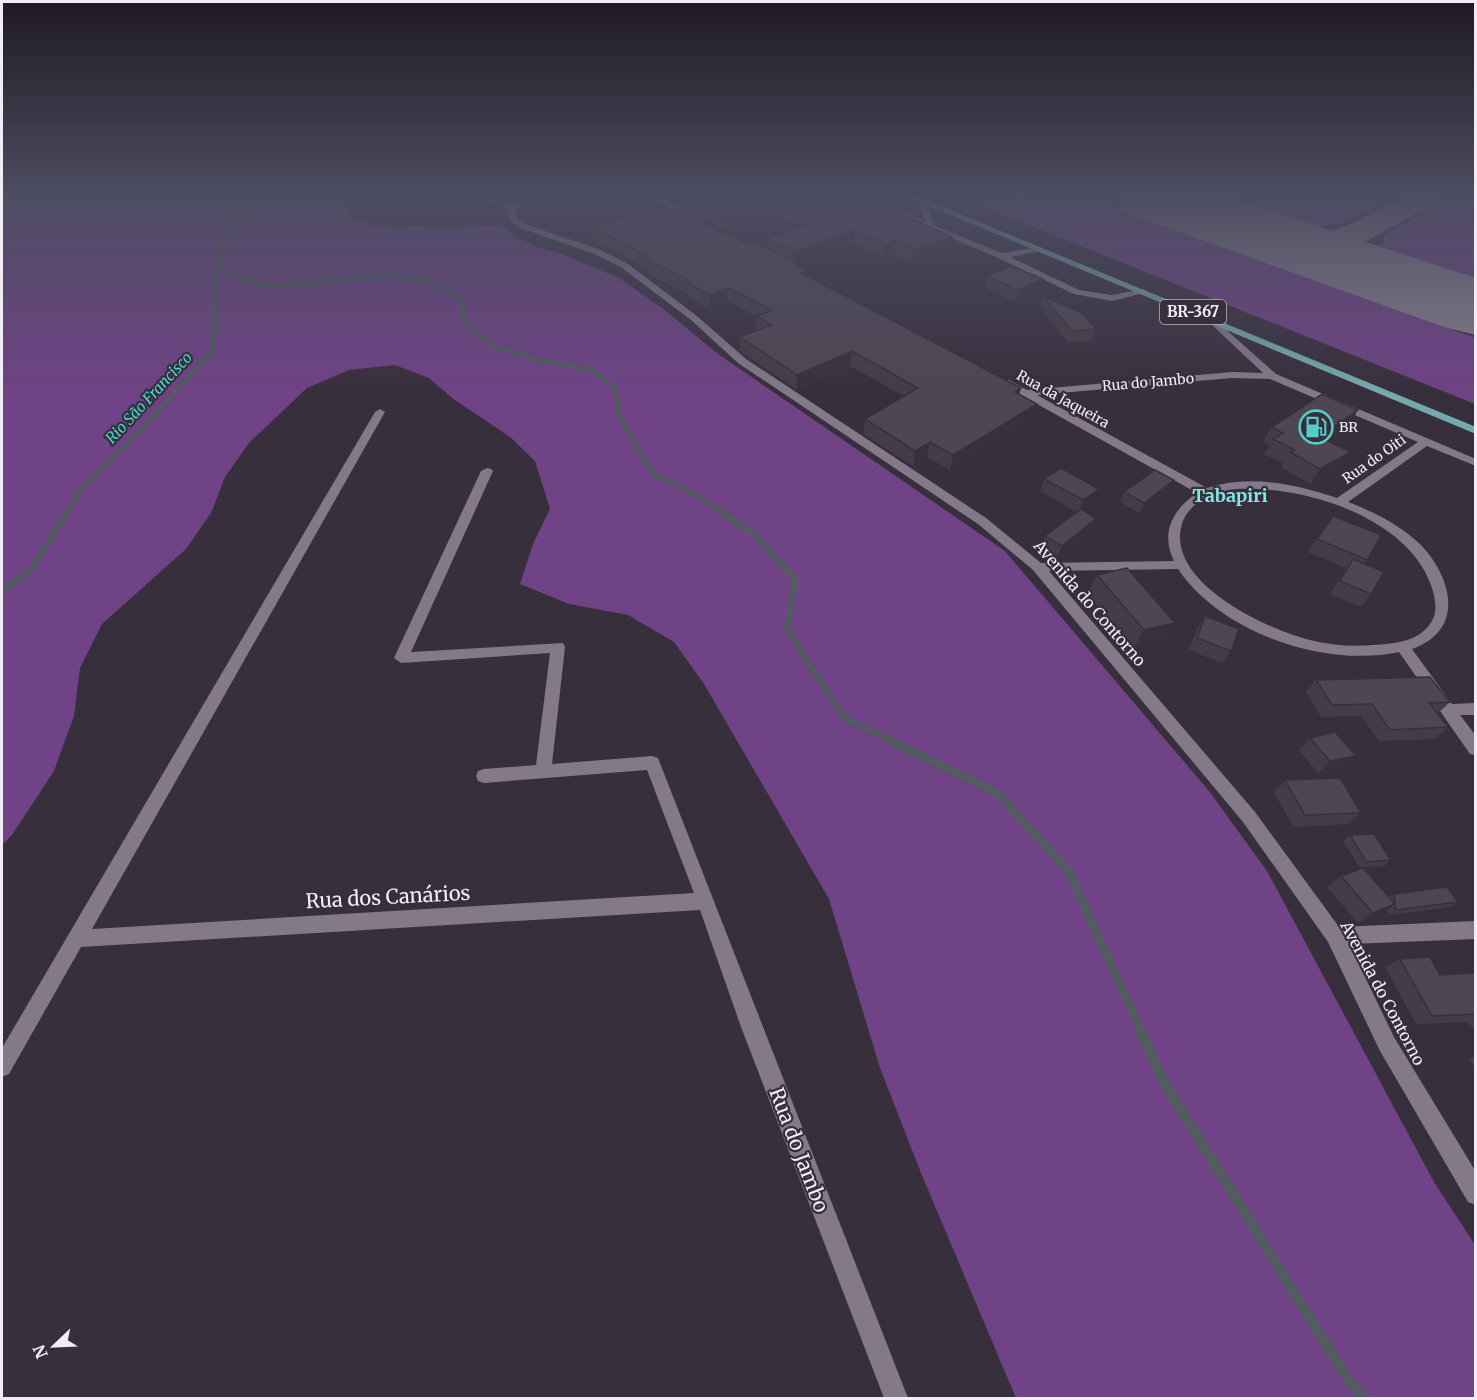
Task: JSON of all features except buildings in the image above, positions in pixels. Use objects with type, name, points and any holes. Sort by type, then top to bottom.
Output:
[{"type":"main road","name":"BR-367","points":[[1068,261],[1476,431]]},
{"type":"street","name":"Avenida do Contorno","points":[[616,261],[693,318],[742,361],[982,521],[1038,567],[1249,817],[1335,936],[1387,1044],[1476,1194]]},
{"type":"street","points":[[1013,261],[1085,294],[1112,297],[1144,292]]},
{"type":"street","points":[[1213,321],[1272,376],[1476,463]]},
{"type":"street","name":"Rua do Jambo","points":[[1024,393],[1232,375],[1272,376]]},
{"type":"street","name":"Rua da Jaqueira","points":[[993,376],[1206,493]]},
{"type":"street","points":[[2,1067],[380,412]]},
{"type":"street","name":"Rua do Oiti","points":[[1340,502],[1425,442]]},
{"type":"street","points":[[1448,451],[1476,456]]},
{"type":"street","points":[[484,776],[543,772],[558,647],[401,658],[487,471]]},
{"type":"street","points":[[1266,485],[1303,490],[1340,502],[1381,522],[1416,548],[1438,577],[1444,606],[1433,631],[1403,647],[1365,652],[1333,649],[1277,635],[1236,615],[1212,597],[1182,565],[1173,542],[1175,521],[1186,504],[1206,493],[1233,486],[1266,485]]},
{"type":"street","points":[[1038,567],[1182,565]]},
{"type":"street","points":[[1403,647],[1476,749]]},
{"type":"street","points":[[1447,710],[1476,709]]},
{"type":"street","name":"Rua do Jambo","points":[[543,772],[652,763],[706,901],[751,1027],[896,1398]]},
{"type":"street","name":"Rua dos Canários","points":[[74,939],[706,901]]},
{"type":"street","points":[[1335,936],[1476,930]]},
{"type":"shaded area","points":[[2,261],[580,261],[619,278],[666,311],[718,354],[1005,551],[1209,791],[1267,871],[1434,1182],[1475,1245],[1475,1398],[1016,1398],[921,1173],[880,1068],[829,899],[704,684],[674,642],[628,615],[569,604],[520,584],[533,544],[550,509],[535,461],[510,437],[452,398],[429,378],[395,365],[349,370],[307,388],[249,443],[225,477],[211,513],[186,549],[102,624],[80,668],[74,716],[54,771],[12,835],[2,845]]},
{"type":"shaded area","points":[[1119,261],[1475,261],[1475,404]]},
{"type":"shaded area","points":[[1119,261],[1266,261],[1475,338],[1475,404]]},
{"type":"shaded area","points":[[1414,261],[1475,261],[1475,282]]},
{"type":"waterway","name":"Rio São Francisco","points":[[214,336],[217,265]]},
{"type":"waterway","points":[[217,265],[248,281],[269,286],[382,276],[420,280],[461,298],[465,321],[482,336]]},
{"type":"waterway","name":"Rio São Francisco","points":[[66,514],[78,494],[141,430],[213,350],[214,335]]},
{"type":"waterway","points":[[480,335],[493,346],[542,361],[591,370],[615,388],[619,416],[653,474],[694,494],[725,514]]},
{"type":"waterway","name":"Rio São Francisco","points":[[2,592],[31,570],[66,513]]},
{"type":"waterway","points":[[722,513],[753,533],[795,579],[787,629],[844,718],[891,741]]},
{"type":"waterway","points":[[888,740],[999,794],[1069,872],[1141,1031]]},
{"type":"waterway","points":[[1140,1030],[1163,1081],[1345,1375],[1363,1398]]},
{"type":"runway","points":[[1341,261],[1476,308]]},
{"type":"place","name":"BR","points":[[1316,427]]},
{"type":"district","name":"Tabapiri","points":[[1230,496]]}]
